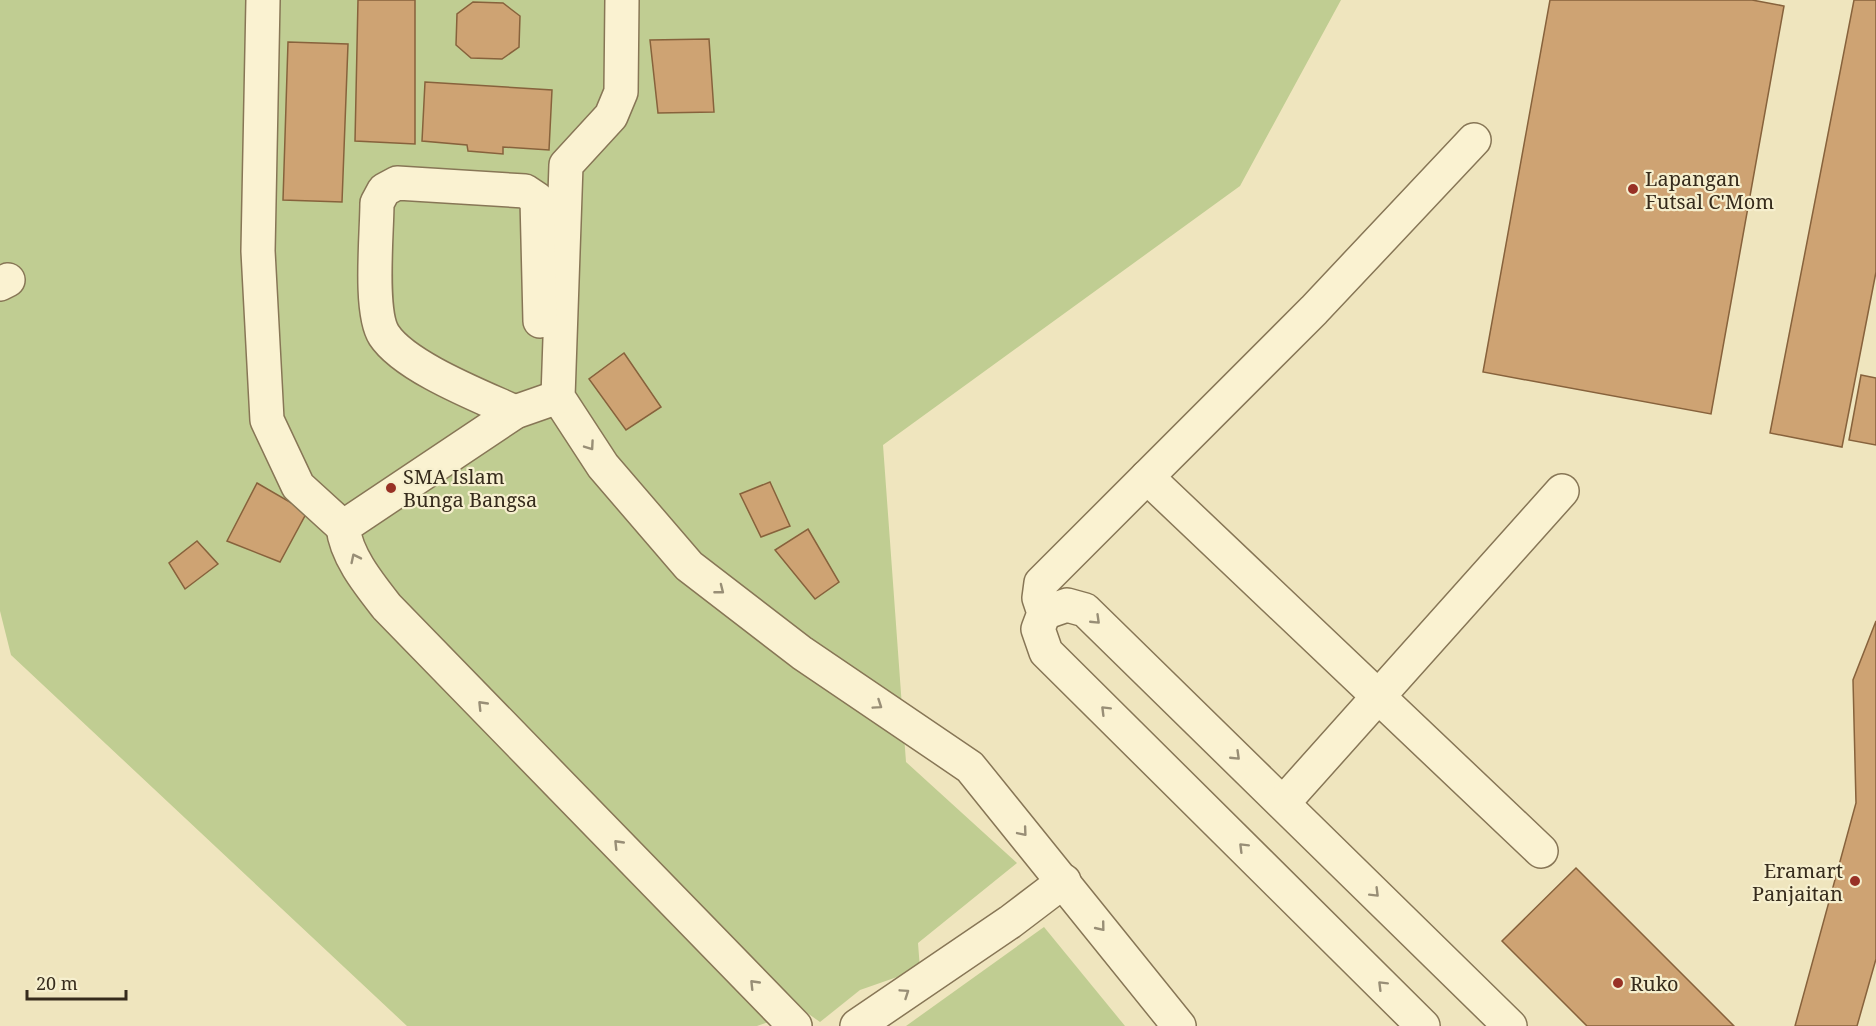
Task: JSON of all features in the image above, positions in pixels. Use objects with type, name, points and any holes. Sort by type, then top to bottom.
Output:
[{"type":"street","points":[[263,0],[258,251],[267,420],[298,486],[344,527],[345,538],[365,580],[387,607],[795,1026]]},
{"type":"street","points":[[538,404],[566,165],[611,116],[621,92],[622,0]]},
{"type":"street","points":[[1423,1026],[1046,652],[1038,630],[1044,613],[1039,597],[1041,583],[1314,310],[1474,140]]},
{"type":"street","points":[[538,404],[537,199],[525,192],[397,183],[384,189],[377,203],[375,300],[384,335],[417,364],[538,404],[603,466],[689,566],[802,653],[970,767],[1179,1026]]},
{"type":"street","points":[[344,527],[538,404]]},
{"type":"street","points":[[1147,477],[1377,698],[1541,851]]},
{"type":"street","points":[[1284,802],[1562,491]]},
{"type":"street","points":[[1044,613],[1067,605],[1085,610],[1284,802],[1510,1026]]},
{"type":"street","points":[[857,1026],[1010,922],[1064,881]]},
{"type":"green space","name":"SMA Islam Bunga Bangsa","points":[[0,0],[1341,0],[1240,186],[883,445],[906,762],[1017,863],[918,943],[920,969],[860,990],[820,1022],[803,1010],[757,1026],[407,1026],[11,655],[0,611]]},
{"type":"green space","points":[[1044,927],[1125,1026],[906,1026]]},
{"type":"building","points":[[358,0],[415,0],[415,144],[355,141]]},
{"type":"building","name":"Lapangan Futsal C'Mom","points":[[1550,0],[1752,0],[1784,6],[1711,414],[1483,372]]},
{"type":"building","points":[[1854,0],[1876,0],[1876,272],[1842,447],[1770,433]]},
{"type":"building","points":[[473,2],[503,3],[520,16],[519,47],[502,59],[471,58],[456,45],[457,14]]},
{"type":"building","points":[[709,39],[714,112],[658,113],[650,40]]},
{"type":"building","points":[[288,42],[348,44],[342,202],[283,200]]},
{"type":"building","points":[[425,82],[552,90],[549,150],[503,147],[503,154],[468,151],[467,145],[422,141]]},
{"type":"building","points":[[624,353],[661,407],[626,430],[589,379]]},
{"type":"building","points":[[1861,375],[1876,378],[1876,445],[1849,440]]},
{"type":"building","points":[[770,482],[790,526],[761,537],[740,494]]},
{"type":"building","points":[[257,483],[307,512],[280,562],[227,541]]},
{"type":"building","points":[[808,529],[839,582],[815,599],[775,550]]},
{"type":"building","points":[[197,541],[218,564],[185,589],[169,563]]},
{"type":"building","name":"Eramart Panjaitan","points":[[1876,621],[1876,959],[1857,1026],[1795,1026],[1856,803],[1853,680]]},
{"type":"building","name":"Ruko","points":[[1576,868],[1734,1026],[1587,1026],[1502,941]]},
{"type":"place","name":"Lapangan Futsal C'Mom","points":[[1633,189]]},
{"type":"place","name":"SMA Islam Bunga Bangsa","points":[[391,488]]},
{"type":"place","name":"Eramart Panjaitan","points":[[1855,881]]},
{"type":"place","name":"Ruko","points":[[1618,983]]}]
